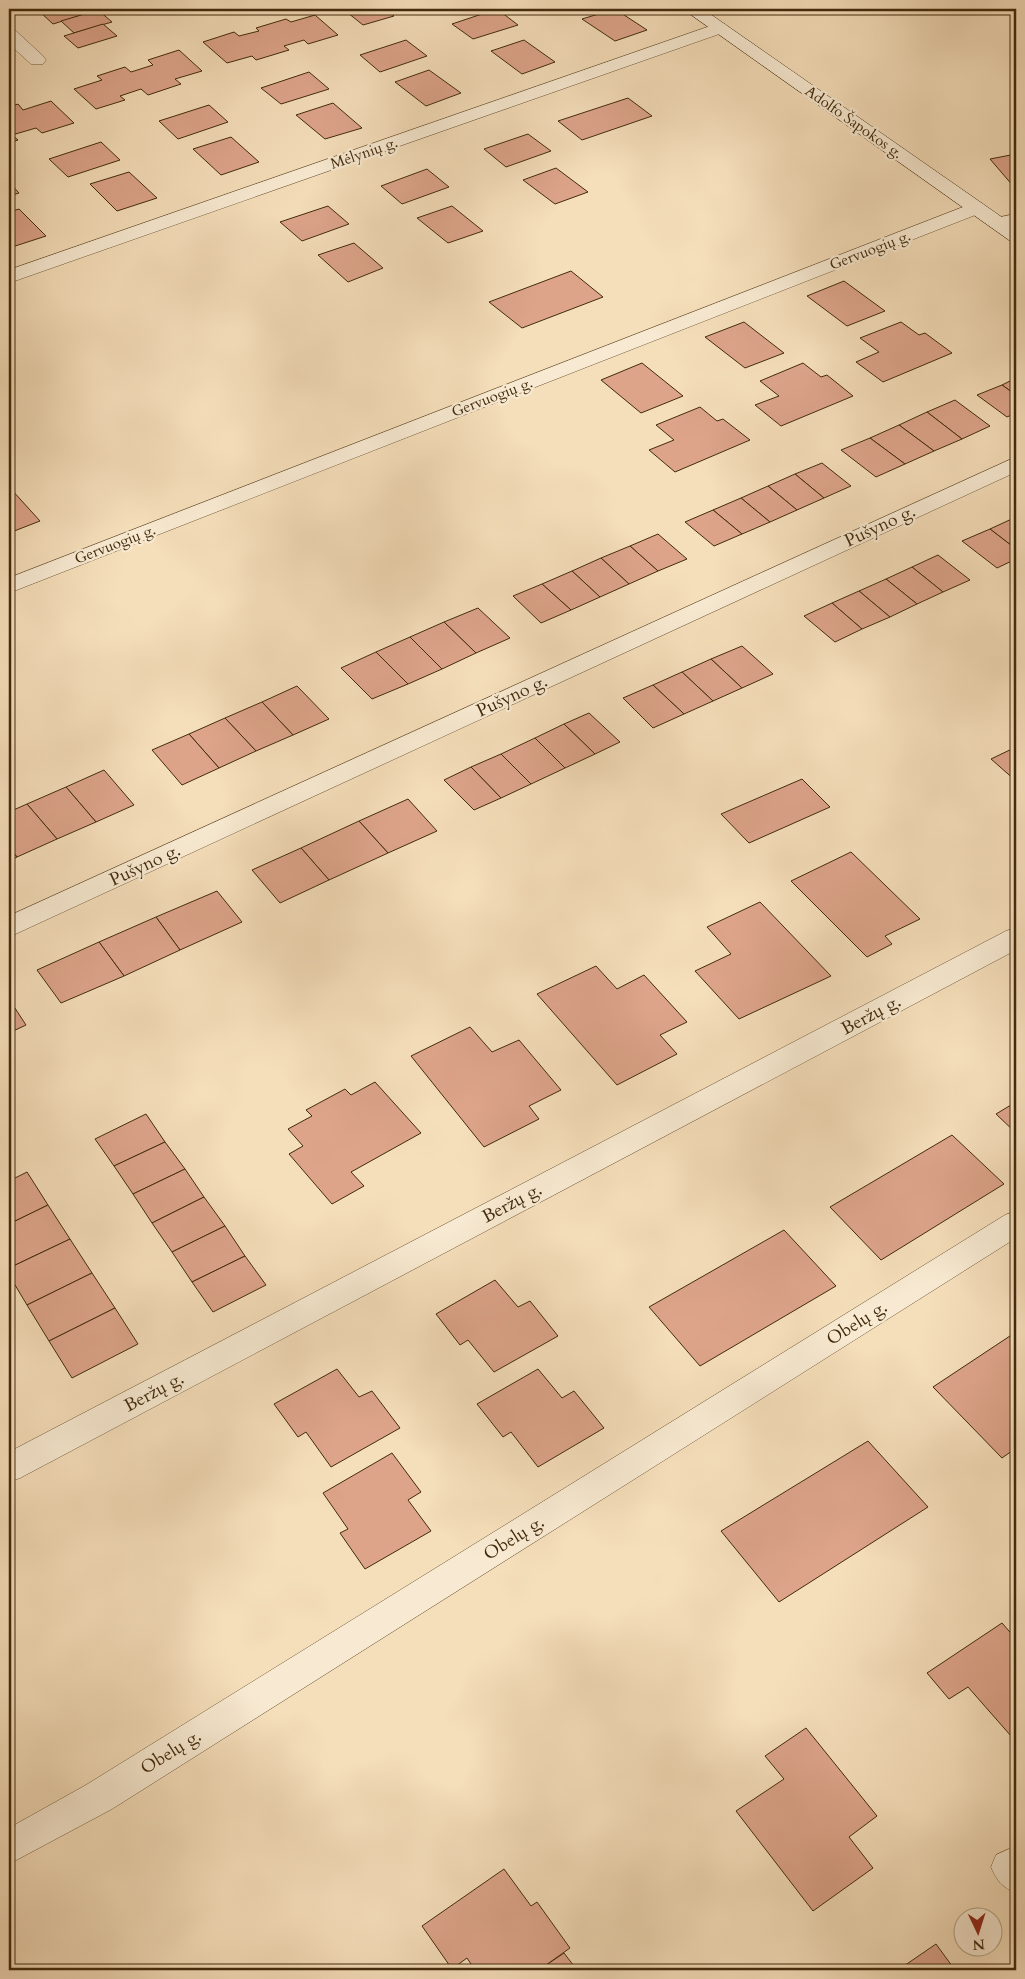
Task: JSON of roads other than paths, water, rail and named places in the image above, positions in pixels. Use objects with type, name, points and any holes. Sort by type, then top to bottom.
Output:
[{"type":"street","name":"Adolfo Šapokos g.","points":[[692,9],[976,208],[1007,222],[1016,236]]},
{"type":"street","name":"Mėlynių g.","points":[[9,277],[719,28]]},
{"type":"street","points":[[9,34],[37,60]]},
{"type":"street","name":"Gervuogių g.","points":[[9,586],[976,208]]},
{"type":"street","name":"Pušyno g.","points":[[9,927],[1016,464]]},
{"type":"street","name":"Beržų g.","points":[[9,1468],[1016,938]]},
{"type":"street","name":"Obelų g.","points":[[9,1847],[99,1797],[1016,1223]]}]
